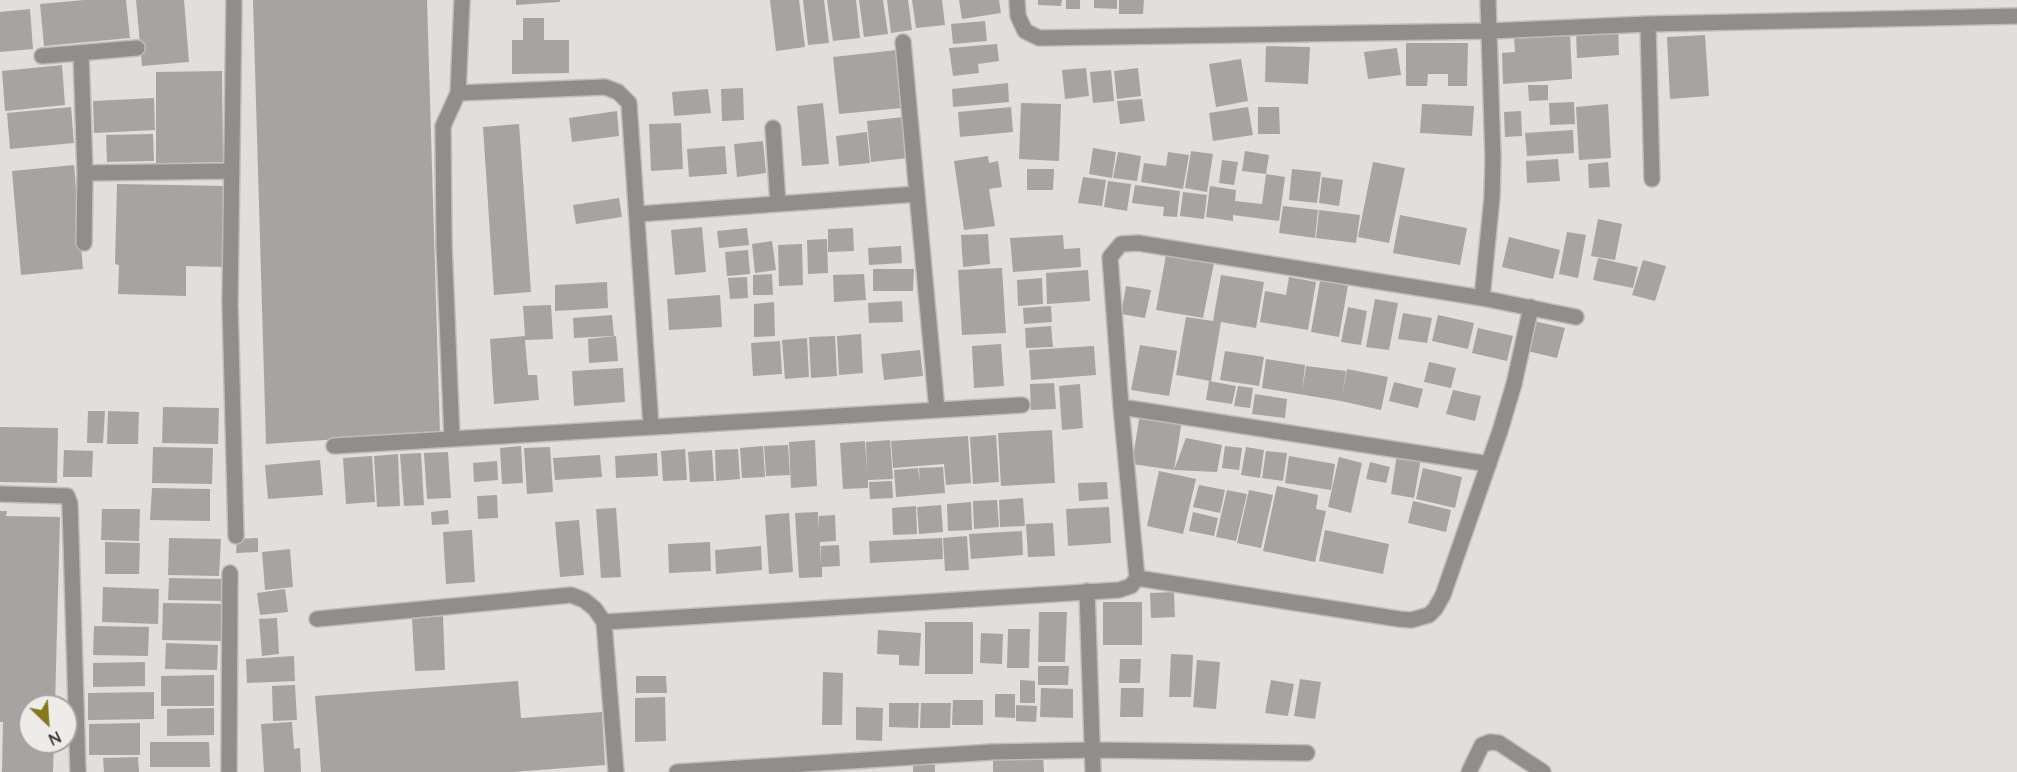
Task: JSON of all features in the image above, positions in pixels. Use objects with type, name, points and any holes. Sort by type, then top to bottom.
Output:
[{"type":"street","points":[[234,0],[230,304],[236,536]]},
{"type":"street","points":[[452,438],[444,244],[443,126],[458,93],[462,0]]},
{"type":"street","points":[[1017,0],[1018,16],[1025,31],[1039,39],[1490,31],[1648,24],[2017,16]]},
{"type":"street","points":[[1482,298],[1492,188],[1488,0]]},
{"type":"street","points":[[1648,24],[1652,179]]},
{"type":"street","points":[[903,42],[937,410]]},
{"type":"street","points":[[42,56],[137,48]]},
{"type":"street","points":[[81,53],[85,173],[84,243]]},
{"type":"street","points":[[458,93],[605,87],[618,92],[629,103],[651,426]]},
{"type":"street","points":[[773,128],[778,204]]},
{"type":"street","points":[[85,173],[232,171]]},
{"type":"street","points":[[638,214],[917,194]]},
{"type":"street","points":[[604,622],[1119,590],[1131,586],[1137,578],[1110,257],[1121,244],[1138,243],[1482,298],[1576,316]]},
{"type":"street","points":[[1137,578],[1399,619],[1429,615],[1443,595],[1489,464],[1514,384],[1531,307]]},
{"type":"street","points":[[334,446],[1022,405]]},
{"type":"street","points":[[1121,407],[1489,464]]},
{"type":"street","points":[[0,494],[67,496],[70,504],[78,772]]},
{"type":"street","points":[[229,772],[230,573]]},
{"type":"street","points":[[1087,591],[1093,772]]},
{"type":"street","points":[[316,619],[571,595],[584,600],[595,609],[604,622],[616,772]]},
{"type":"street","points":[[1468,772],[1482,745],[1490,742],[1499,743],[1543,772]]},
{"type":"street","points":[[677,772],[992,752],[1093,750],[1307,753]]},
{"type":"building","points":[[84,0],[126,0],[130,38],[44,46],[40,4]]},
{"type":"building","points":[[136,0],[184,0],[189,62],[142,66]]},
{"type":"building","points":[[253,0],[427,0],[440,435],[266,444]]},
{"type":"building","points":[[516,0],[560,0],[560,2],[516,5]]},
{"type":"building","points":[[770,0],[799,0],[805,47],[776,51]]},
{"type":"building","points":[[803,0],[824,0],[829,43],[808,45]]},
{"type":"building","points":[[827,0],[856,0],[860,38],[833,41]]},
{"type":"building","points":[[859,0],[883,0],[888,34],[864,37]]},
{"type":"building","points":[[887,0],[908,0],[912,30],[891,33]]},
{"type":"building","points":[[912,0],[942,0],[945,25],[916,28]]},
{"type":"building","points":[[959,0],[999,0],[1001,13],[962,19]]},
{"type":"building","points":[[1038,0],[1062,0],[1061,6],[1038,5]]},
{"type":"building","points":[[1066,0],[1080,0],[1080,9],[1066,9]]},
{"type":"building","points":[[1094,0],[1117,0],[1117,9],[1094,8]]},
{"type":"building","points":[[1119,0],[1144,0],[1143,14],[1119,14]]},
{"type":"building","points":[[30,9],[33,49],[0,52],[0,12]]},
{"type":"building","points":[[523,18],[544,18],[544,40],[569,40],[569,73],[512,74],[512,40],[523,40]]},
{"type":"building","points":[[985,21],[987,41],[953,44],[951,24]]},
{"type":"building","points":[[1618,28],[1619,55],[1577,58],[1576,31]]},
{"type":"building","points":[[1570,32],[1572,79],[1503,84],[1502,53],[1515,52],[1514,36]]},
{"type":"building","points":[[1705,35],[1709,96],[1670,99],[1667,37]]},
{"type":"building","points":[[1406,43],[1468,43],[1467,86],[1448,86],[1448,74],[1428,74],[1427,86],[1406,86]]},
{"type":"building","points":[[997,44],[999,61],[978,64],[979,73],[953,76],[949,48]]},
{"type":"building","points":[[1266,46],[1310,47],[1308,84],[1265,82]]},
{"type":"building","points":[[1397,48],[1401,75],[1368,79],[1364,52]]},
{"type":"building","points":[[897,50],[902,108],[839,114],[833,57]]},
{"type":"building","points":[[1241,59],[1248,101],[1216,107],[1209,64]]},
{"type":"building","points":[[62,65],[65,105],[5,111],[2,71]]},
{"type":"building","points":[[1086,68],[1089,96],[1065,99],[1062,70]]},
{"type":"building","points":[[1138,68],[1141,96],[1117,99],[1114,71]]},
{"type":"building","points":[[1111,70],[1114,101],[1093,103],[1090,72]]},
{"type":"building","points":[[222,71],[223,162],[156,164],[156,72]]},
{"type":"building","points":[[1008,83],[1009,102],[953,107],[952,89]]},
{"type":"building","points":[[1528,85],[1548,85],[1548,100],[1529,101]]},
{"type":"building","points":[[743,88],[744,120],[722,121],[721,89]]},
{"type":"building","points":[[708,89],[711,113],[674,116],[672,92]]},
{"type":"building","points":[[154,98],[155,130],[94,133],[93,101]]},
{"type":"building","points":[[1142,99],[1145,121],[1120,124],[1117,101]]},
{"type":"building","points":[[1574,102],[1575,124],[1550,125],[1549,103]]},
{"type":"building","points":[[823,103],[829,164],[802,166],[797,106]]},
{"type":"building","points":[[1021,103],[1061,104],[1059,161],[1019,159]]},
{"type":"building","points":[[1422,104],[1474,106],[1472,136],[1420,133]]},
{"type":"building","points":[[1608,104],[1611,158],[1579,160],[1576,107]]},
{"type":"building","points":[[71,107],[74,143],[10,149],[7,113]]},
{"type":"building","points":[[1011,107],[1013,132],[960,137],[958,112]]},
{"type":"building","points":[[1248,107],[1253,135],[1213,141],[1209,113]]},
{"type":"building","points":[[1258,107],[1279,107],[1280,134],[1258,134]]},
{"type":"building","points":[[617,111],[619,136],[572,142],[569,118]]},
{"type":"building","points":[[1521,111],[1522,136],[1505,137],[1504,112]]},
{"type":"building","points":[[904,117],[908,158],[871,162],[867,121]]},
{"type":"building","points":[[681,123],[683,169],[651,171],[649,124]]},
{"type":"building","points":[[519,124],[531,292],[494,295],[483,127]]},
{"type":"building","points":[[1573,130],[1574,153],[1527,156],[1525,133]]},
{"type":"building","points":[[867,132],[870,163],[839,166],[836,136]]},
{"type":"building","points":[[153,134],[154,161],[107,162],[106,135]]},
{"type":"building","points":[[763,141],[766,173],[737,177],[734,144]]},
{"type":"building","points":[[725,146],[727,174],[689,177],[687,149]]},
{"type":"building","points":[[1093,148],[1116,152],[1112,178],[1089,174]]},
{"type":"building","points":[[1191,151],[1213,154],[1207,192],[1185,188]]},
{"type":"building","points":[[1245,151],[1269,155],[1266,174],[1242,171]]},
{"type":"building","points":[[1118,152],[1141,156],[1137,181],[1113,178]]},
{"type":"building","points":[[1168,152],[1189,155],[1183,189],[1141,182],[1144,163],[1166,166]]},
{"type":"building","points":[[988,156],[989,163],[998,161],[1002,187],[989,189],[995,226],[964,230],[954,161]]},
{"type":"building","points":[[1558,159],[1560,181],[1527,183],[1526,161]]},
{"type":"building","points":[[1222,160],[1238,162],[1234,185],[1219,183]]},
{"type":"building","points":[[1373,162],[1405,168],[1389,243],[1358,237]]},
{"type":"building","points":[[1608,162],[1610,187],[1589,188],[1588,164]]},
{"type":"building","points":[[74,165],[83,269],[21,275],[12,171]]},
{"type":"building","points":[[1027,169],[1054,169],[1053,190],[1027,190]]},
{"type":"building","points":[[1292,169],[1321,172],[1317,203],[1289,200]]},
{"type":"building","points":[[1266,174],[1285,177],[1279,221],[1233,215],[1233,221],[1206,217],[1210,186],[1236,190],[1235,201],[1262,204]]},
{"type":"building","points":[[1083,177],[1106,180],[1102,206],[1078,203]]},
{"type":"building","points":[[1322,177],[1343,180],[1339,206],[1319,203]]},
{"type":"building","points":[[1108,181],[1131,184],[1127,211],[1104,207]]},
{"type":"building","points":[[117,184],[225,186],[222,267],[186,266],[186,296],[118,294],[119,265],[115,264]]},
{"type":"building","points":[[1135,185],[1180,191],[1177,217],[1163,216],[1164,207],[1132,203]]},
{"type":"building","points":[[1183,192],[1207,195],[1204,219],[1180,216]]},
{"type":"building","points":[[619,198],[622,217],[576,224],[573,205]]},
{"type":"building","points":[[1283,206],[1318,210],[1315,238],[1279,233]]},
{"type":"building","points":[[1319,210],[1360,215],[1356,243],[1316,238]]},
{"type":"building","points":[[1400,215],[1467,228],[1460,265],[1393,253]]},
{"type":"building","points":[[1598,219],[1622,224],[1615,260],[1591,256]]},
{"type":"building","points":[[702,227],[706,272],[675,275],[671,230]]},
{"type":"building","points":[[747,228],[749,245],[719,248],[717,231]]},
{"type":"building","points":[[853,228],[854,251],[828,252],[828,229]]},
{"type":"building","points":[[1567,232],[1586,235],[1578,278],[1559,274]]},
{"type":"building","points":[[988,234],[990,264],[963,267],[961,235]]},
{"type":"building","points":[[1063,235],[1064,249],[1080,248],[1081,267],[1013,272],[1010,238]]},
{"type":"building","points":[[1509,237],[1560,250],[1553,279],[1502,267]]},
{"type":"building","points":[[827,239],[828,273],[808,274],[807,240]]},
{"type":"building","points":[[772,241],[776,270],[755,273],[752,244]]},
{"type":"building","points":[[802,244],[803,285],[779,286],[778,245]]},
{"type":"building","points":[[901,246],[902,263],[869,265],[868,248]]},
{"type":"building","points":[[748,250],[750,274],[727,276],[725,252]]},
{"type":"building","points":[[1166,255],[1214,263],[1203,318],[1156,310]]},
{"type":"building","points":[[1598,258],[1638,267],[1633,288],[1593,280]]},
{"type":"building","points":[[1643,260],[1666,266],[1655,301],[1632,295]]},
{"type":"building","points":[[1002,268],[1006,333],[962,335],[958,270]]},
{"type":"building","points":[[873,269],[914,269],[913,291],[873,291]]},
{"type":"building","points":[[1088,270],[1090,301],[1047,304],[1046,273]]},
{"type":"building","points":[[772,274],[773,295],[753,295],[753,275]]},
{"type":"building","points":[[864,274],[866,300],[834,302],[833,275]]},
{"type":"building","points":[[1221,275],[1264,282],[1256,328],[1221,322],[1211,381],[1176,375],[1186,317],[1213,321]]},
{"type":"building","points":[[747,277],[748,298],[730,299],[728,278]]},
{"type":"building","points":[[1289,277],[1316,282],[1308,330],[1260,322],[1265,291],[1286,295]]},
{"type":"building","points":[[1042,278],[1043,304],[1018,306],[1017,280]]},
{"type":"building","points":[[1320,281],[1348,285],[1339,337],[1311,332]]},
{"type":"building","points":[[607,282],[608,308],[555,311],[555,285]]},
{"type":"building","points":[[1126,286],[1151,290],[1145,318],[1121,314]]},
{"type":"building","points":[[720,295],[722,327],[669,330],[667,299]]},
{"type":"building","points":[[1375,299],[1398,303],[1389,350],[1366,347]]},
{"type":"building","points":[[902,301],[903,322],[869,323],[868,303]]},
{"type":"building","points":[[774,302],[775,336],[754,337],[754,304]]},
{"type":"building","points":[[551,305],[553,339],[525,340],[528,375],[537,375],[539,400],[494,404],[490,339],[525,336],[523,306]]},
{"type":"building","points":[[1051,306],[1052,322],[1024,324],[1023,308]]},
{"type":"building","points":[[1348,307],[1367,311],[1361,345],[1341,342]]},
{"type":"building","points":[[1403,313],[1432,318],[1427,343],[1398,339]]},
{"type":"building","points":[[612,315],[614,336],[574,338],[573,318]]},
{"type":"building","points":[[1438,315],[1474,323],[1468,349],[1432,341]]},
{"type":"building","points":[[1534,321],[1565,328],[1557,358],[1527,351]]},
{"type":"building","points":[[1051,326],[1053,347],[1026,348],[1025,328]]},
{"type":"building","points":[[1478,328],[1513,336],[1507,361],[1472,353]]},
{"type":"building","points":[[861,334],[863,373],[839,375],[837,336]]},
{"type":"building","points":[[616,336],[618,361],[589,363],[588,339]]},
{"type":"building","points":[[835,336],[837,376],[811,378],[809,337]]},
{"type":"building","points":[[807,338],[809,377],[785,379],[782,340]]},
{"type":"building","points":[[780,341],[782,374],[753,376],[751,343]]},
{"type":"building","points":[[1001,344],[1004,386],[974,388],[972,346]]},
{"type":"building","points":[[1140,345],[1177,351],[1169,396],[1131,390]]},
{"type":"building","points":[[1094,346],[1096,375],[1031,380],[1029,350]]},
{"type":"building","points":[[920,350],[923,376],[884,380],[881,354]]},
{"type":"building","points":[[1225,351],[1264,357],[1259,386],[1220,380]]},
{"type":"building","points":[[1266,359],[1305,365],[1302,392],[1306,366],[1346,371],[1342,397],[1347,369],[1388,377],[1381,410],[1262,388]]},
{"type":"building","points":[[1429,362],[1456,368],[1451,388],[1424,382]]},
{"type":"building","points":[[623,368],[625,402],[574,406],[572,371]]},
{"type":"building","points":[[1209,381],[1236,386],[1232,404],[1206,400]]},
{"type":"building","points":[[1394,382],[1423,389],[1418,408],[1389,401]]},
{"type":"building","points":[[1054,383],[1056,409],[1031,410],[1030,384]]},
{"type":"building","points":[[1080,384],[1083,428],[1062,430],[1059,386]]},
{"type":"building","points":[[1238,386],[1253,388],[1250,408],[1234,406]]},
{"type":"building","points":[[1453,390],[1481,396],[1475,421],[1446,414]]},
{"type":"building","points":[[1255,394],[1287,399],[1285,418],[1252,414]]},
{"type":"building","points":[[163,407],[219,408],[218,444],[162,443]]},
{"type":"building","points":[[88,411],[105,411],[103,443],[87,443]]},
{"type":"building","points":[[108,411],[139,412],[138,444],[107,444]]},
{"type":"building","points":[[1140,413],[1182,420],[1174,470],[1132,464]]},
{"type":"building","points":[[0,427],[58,428],[57,483],[0,482]]},
{"type":"building","points":[[1052,430],[1055,483],[1001,486],[998,433]]},
{"type":"building","points":[[996,435],[999,482],[973,484],[970,437]]},
{"type":"building","points":[[968,436],[971,483],[946,485],[944,464],[893,468],[891,441]]},
{"type":"building","points":[[1186,438],[1222,445],[1217,472],[1174,470]]},
{"type":"building","points":[[815,440],[817,486],[791,488],[789,442]]},
{"type":"building","points":[[890,440],[893,479],[868,480],[868,488],[843,489],[840,443],[865,441],[867,472],[866,442]]},
{"type":"building","points":[[788,445],[790,475],[766,476],[764,446]]},
{"type":"building","points":[[521,446],[523,483],[502,484],[500,448]]},
{"type":"building","points":[[763,446],[765,477],[742,478],[740,448]]},
{"type":"building","points":[[1225,446],[1242,448],[1239,470],[1222,468]]},
{"type":"building","points":[[153,447],[213,448],[212,484],[152,483]]},
{"type":"building","points":[[550,447],[553,492],[527,494],[524,448]]},
{"type":"building","points":[[1246,447],[1264,450],[1260,478],[1241,475]]},
{"type":"building","points":[[685,449],[687,480],[663,481],[661,451]]},
{"type":"building","points":[[738,449],[740,479],[716,481],[715,450]]},
{"type":"building","points":[[64,450],[93,451],[92,477],[63,477]]},
{"type":"building","points":[[712,450],[714,481],[690,482],[688,452]]},
{"type":"building","points":[[1266,451],[1287,453],[1283,481],[1262,478]]},
{"type":"building","points":[[448,452],[451,498],[427,499],[424,453]]},
{"type":"building","points":[[421,453],[424,505],[404,506],[400,454]]},
{"type":"building","points":[[657,453],[658,476],[616,478],[615,456]]},
{"type":"building","points":[[398,454],[400,506],[377,507],[374,456]]},
{"type":"building","points":[[1397,454],[1421,458],[1414,498],[1391,494]]},
{"type":"building","points":[[600,455],[602,477],[555,480],[553,458]]},
{"type":"building","points":[[372,456],[375,502],[346,504],[343,458]]},
{"type":"building","points":[[1289,456],[1335,464],[1331,490],[1285,483]]},
{"type":"building","points":[[1339,457],[1362,463],[1351,513],[1328,507]]},
{"type":"building","points":[[320,460],[323,495],[268,499],[265,465]]},
{"type":"building","points":[[497,461],[498,480],[474,482],[473,463]]},
{"type":"building","points":[[1370,462],[1390,467],[1386,483],[1366,479]]},
{"type":"building","points":[[943,467],[945,493],[896,497],[894,470],[918,468],[920,483],[919,468]]},
{"type":"building","points":[[1423,468],[1462,477],[1455,508],[1416,499]]},
{"type":"building","points":[[1159,471],[1196,479],[1183,534],[1147,526]]},
{"type":"building","points":[[892,481],[893,498],[870,499],[869,482]]},
{"type":"building","points":[[1107,482],[1108,499],[1079,501],[1078,483]]},
{"type":"building","points":[[1199,485],[1225,490],[1220,513],[1193,507]]},
{"type":"building","points":[[1277,486],[1318,495],[1316,509],[1326,511],[1315,562],[1263,551]]},
{"type":"building","points":[[152,488],[210,489],[210,521],[150,520]]},
{"type":"building","points":[[1227,490],[1247,494],[1236,541],[1216,537]]},
{"type":"building","points":[[1249,490],[1273,495],[1261,548],[1237,543]]},
{"type":"building","points":[[497,495],[498,518],[478,519],[477,496]]},
{"type":"building","points":[[1023,498],[1025,526],[1000,527],[999,500]]},
{"type":"building","points":[[997,500],[999,527],[974,529],[973,501]]},
{"type":"building","points":[[1413,501],[1451,510],[1446,532],[1408,523]]},
{"type":"building","points":[[971,502],[972,530],[948,531],[947,504]]},
{"type":"building","points":[[941,505],[943,532],[919,534],[917,507]]},
{"type":"building","points":[[916,506],[917,534],[893,535],[892,508]]},
{"type":"building","points":[[1109,507],[1111,543],[1068,546],[1066,509]]},
{"type":"building","points":[[616,508],[621,577],[601,578],[596,509]]},
{"type":"building","points":[[102,509],[140,509],[139,541],[101,540]]},
{"type":"building","points":[[448,510],[449,524],[432,525],[431,512]]},
{"type":"building","points":[[0,511],[7,511],[6,516],[60,517],[55,694],[18,694],[18,754],[54,754],[53,772],[2,772],[3,722],[0,722]]},
{"type":"building","points":[[818,512],[819,530],[819,516],[835,515],[836,541],[820,542],[821,564],[821,546],[839,545],[840,566],[822,567],[822,577],[799,578],[795,513]]},
{"type":"building","points":[[1193,512],[1218,518],[1214,536],[1189,531]]},
{"type":"building","points":[[789,513],[793,572],[769,574],[765,515]]},
{"type":"building","points":[[579,520],[584,575],[560,577],[555,522]]},
{"type":"building","points":[[1053,523],[1055,556],[1028,557],[1026,524]]},
{"type":"building","points":[[472,530],[475,582],[446,584],[443,532]]},
{"type":"building","points":[[1325,530],[1389,544],[1383,574],[1319,561]]},
{"type":"building","points":[[1022,531],[1023,555],[971,559],[969,534]]},
{"type":"building","points":[[967,536],[969,570],[945,571],[943,538]]},
{"type":"building","points":[[169,538],[221,539],[219,576],[168,575]]},
{"type":"building","points":[[258,538],[258,552],[236,553],[237,539]]},
{"type":"building","points":[[942,538],[943,559],[870,563],[869,541]]},
{"type":"building","points":[[105,542],[140,543],[139,574],[105,574]]},
{"type":"building","points":[[710,542],[711,571],[669,573],[668,544]]},
{"type":"building","points":[[761,546],[762,570],[716,574],[715,550]]},
{"type":"building","points":[[290,549],[293,587],[265,590],[262,552]]},
{"type":"building","points":[[169,578],[223,579],[223,601],[168,600]]},
{"type":"building","points":[[103,587],[159,589],[158,624],[102,622]]},
{"type":"building","points":[[285,589],[288,612],[260,615],[257,593]]},
{"type":"building","points":[[1174,592],[1175,617],[1151,618],[1150,593]]},
{"type":"building","points":[[1103,602],[1142,602],[1142,645],[1103,645]]},
{"type":"building","points":[[163,603],[223,604],[222,641],[162,640]]},
{"type":"building","points":[[1039,612],[1067,612],[1065,662],[1038,662]]},
{"type":"building","points":[[443,616],[445,670],[415,671],[412,619]]},
{"type":"building","points":[[277,618],[279,654],[262,656],[259,619]]},
{"type":"building","points":[[925,622],[973,622],[973,674],[925,674]]},
{"type":"building","points":[[94,626],[149,627],[148,656],[93,655]]},
{"type":"building","points":[[1008,629],[1030,629],[1029,668],[1007,668]]},
{"type":"building","points":[[878,630],[921,633],[919,666],[899,665],[899,655],[877,654]]},
{"type":"building","points":[[981,633],[1003,634],[1002,664],[980,663]]},
{"type":"building","points":[[166,643],[218,645],[217,670],[165,669]]},
{"type":"building","points":[[1171,654],[1193,655],[1191,697],[1169,697]]},
{"type":"building","points":[[294,656],[295,681],[247,683],[246,659]]},
{"type":"building","points":[[1120,659],[1141,659],[1140,683],[1119,683]]},
{"type":"building","points":[[1197,660],[1220,662],[1216,709],[1193,707]]},
{"type":"building","points":[[145,662],[145,686],[93,687],[93,663]]},
{"type":"building","points":[[1038,666],[1069,666],[1068,685],[1038,685]]},
{"type":"building","points":[[823,672],[843,673],[842,725],[822,725]]},
{"type":"building","points":[[214,675],[214,706],[161,706],[161,676]]},
{"type":"building","points":[[636,676],[666,676],[667,693],[636,693]]},
{"type":"building","points":[[1300,679],[1321,682],[1315,719],[1294,716]]},
{"type":"building","points":[[1020,680],[1035,681],[1035,703],[1020,703]]},
{"type":"building","points":[[1271,680],[1294,684],[1288,716],[1265,713]]},
{"type":"building","points":[[518,681],[521,718],[602,712],[605,765],[513,772],[321,772],[315,696]]},
{"type":"building","points":[[295,685],[297,720],[273,721],[272,686]]},
{"type":"building","points":[[1041,688],[1073,689],[1073,718],[1040,717]]},
{"type":"building","points":[[1121,688],[1144,688],[1143,717],[1120,717]]},
{"type":"building","points":[[154,692],[154,719],[88,720],[88,693]]},
{"type":"building","points":[[995,694],[1015,694],[1015,718],[995,717]]},
{"type":"building","points":[[665,697],[666,741],[635,742],[635,698]]},
{"type":"building","points":[[953,700],[983,700],[983,725],[952,725]]},
{"type":"building","points":[[889,703],[919,703],[918,728],[889,727]]},
{"type":"building","points":[[921,703],[951,703],[950,728],[920,728]]},
{"type":"building","points":[[1016,705],[1037,706],[1036,722],[1016,721]]},
{"type":"building","points":[[856,707],[883,708],[882,741],[856,740]]},
{"type":"building","points":[[214,708],[214,735],[167,736],[167,709]]},
{"type":"building","points":[[292,722],[294,749],[300,748],[301,772],[264,772],[261,724]]},
{"type":"building","points":[[140,723],[140,755],[89,755],[89,724]]},
{"type":"building","points":[[150,742],[209,742],[210,767],[150,767]]},
{"type":"building","points":[[1043,756],[1044,772],[993,772],[993,759]]},
{"type":"building","points":[[138,757],[139,772],[104,772],[103,758]]},
{"type":"building","points":[[913,765],[935,765],[935,772],[913,772]]}]
